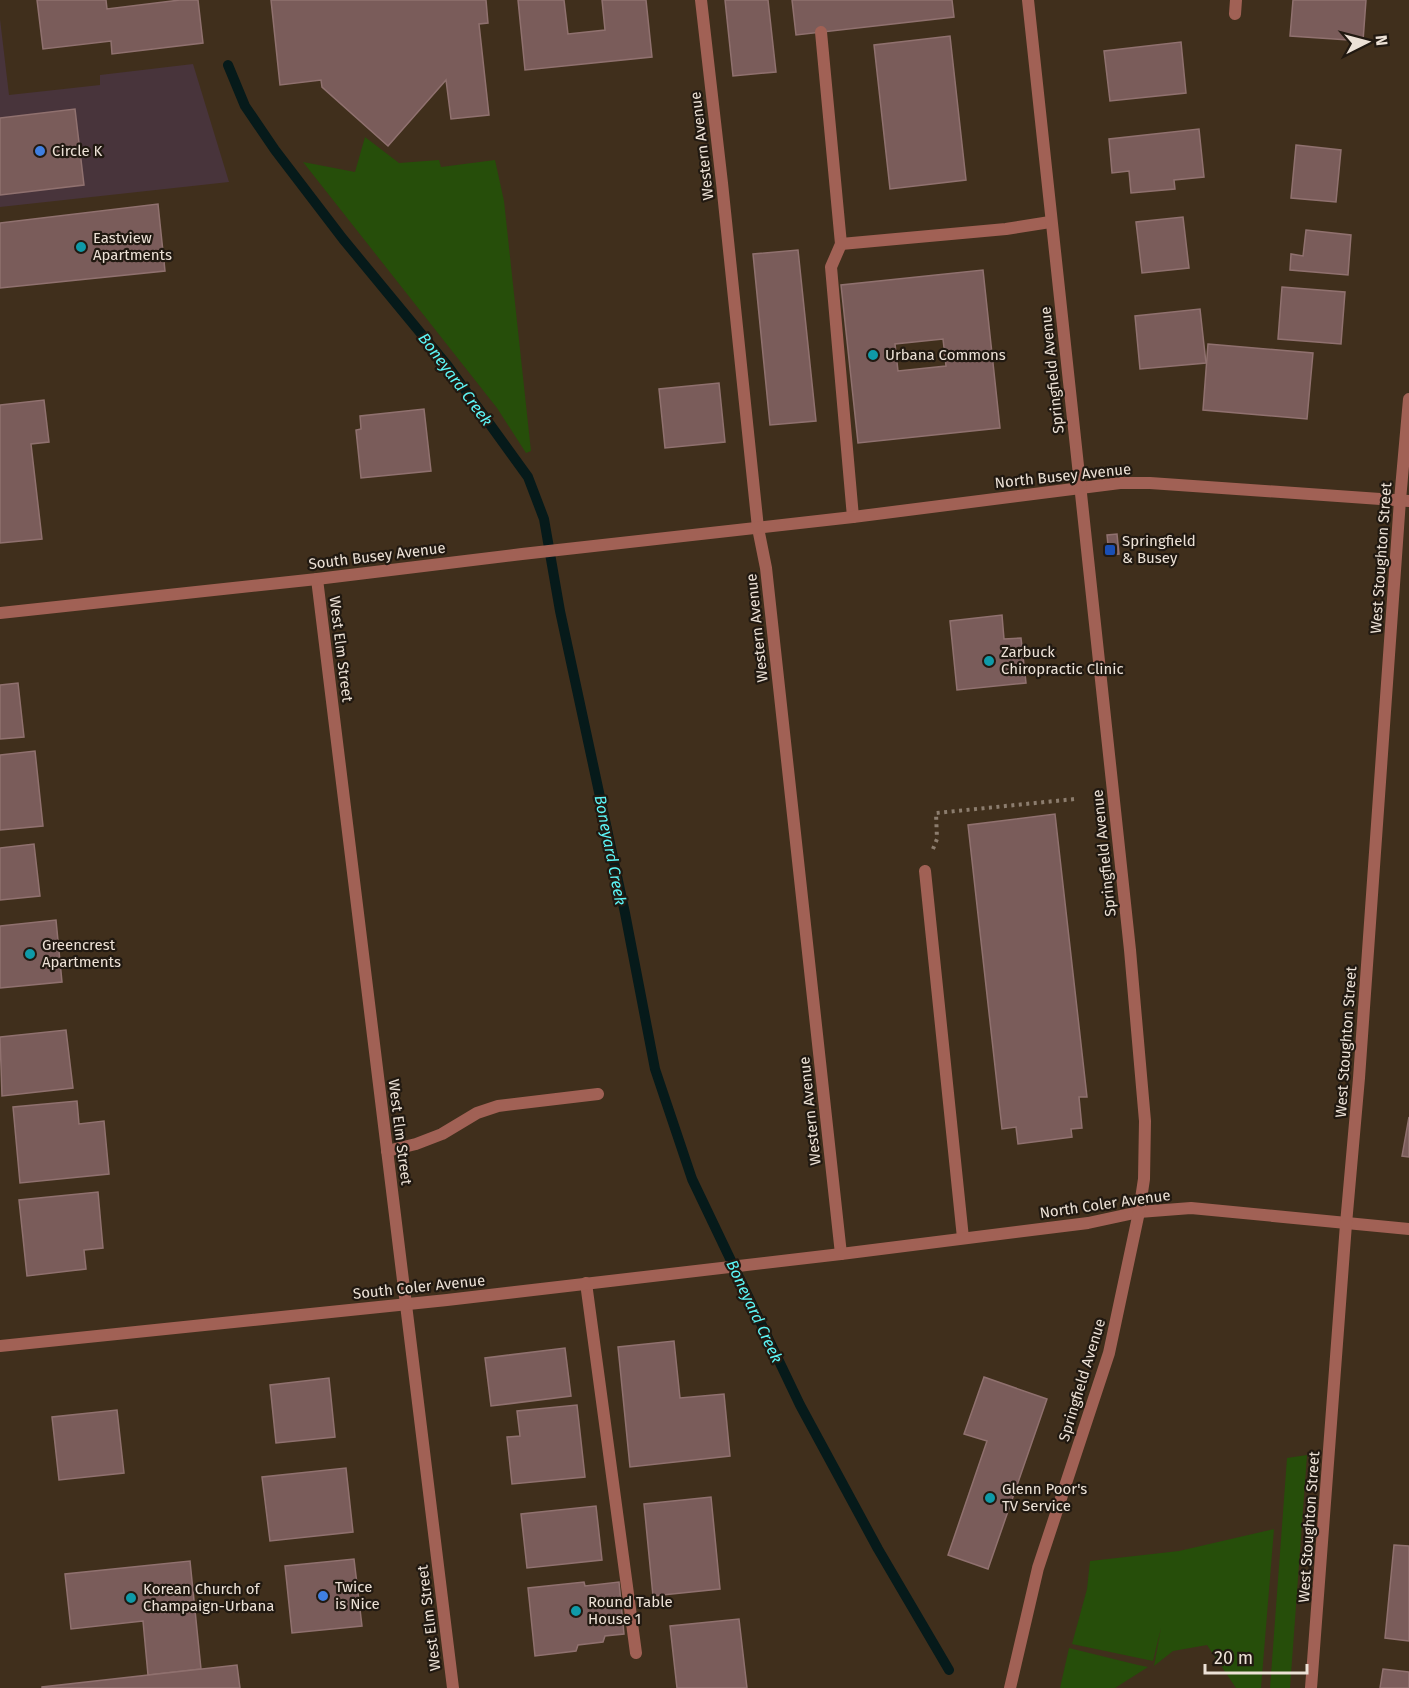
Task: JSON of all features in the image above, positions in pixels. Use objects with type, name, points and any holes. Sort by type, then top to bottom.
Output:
[{"type":"street","name":"Western Avenue","points":[[701,0],[758,528],[767,580],[841,1254]]},
{"type":"street","name":"Springfield Avenue","points":[[1010,1688],[1038,1568],[1109,1353],[1139,1212],[1144,1179],[1145,1121],[1127,927],[1028,0]]},
{"type":"street","points":[[1235,14],[1236,0]]},
{"type":"street","points":[[821,32],[841,244],[831,267],[853,517]]},
{"type":"street","points":[[841,244],[1050,222]]},
{"type":"street","name":"West Stoughton Street","points":[[1311,1688],[1404,501],[1409,399]]},
{"type":"street","name":"North Busey Avenue","points":[[758,528],[1120,483],[1150,483],[1404,501]]},
{"type":"street","name":"South Busey Avenue","points":[[0,613],[758,528]]},
{"type":"street","name":"West Elm Street","points":[[317,579],[453,1688]]},
{"type":"street","points":[[925,871],[963,1238]]},
{"type":"street","points":[[387,1151],[416,1144],[442,1134],[477,1113],[498,1106],[598,1094]]},
{"type":"street","name":"North Coler Avenue","points":[[841,1254],[1088,1223],[1139,1212],[1191,1208],[1409,1229]]},
{"type":"street","name":"South Coler Avenue","points":[[0,1346],[406,1304],[841,1254]]},
{"type":"street","points":[[586,1283],[636,1653]]},
{"type":"path","points":[[925,871],[937,839],[936,813],[1075,799]]},
{"type":"shaded area","points":[[0,19],[9,95],[100,85],[100,75],[193,64],[229,182],[0,207]]},
{"type":"green space","points":[[365,137],[399,163],[439,160],[441,167],[495,160],[504,201],[531,451],[526,453],[497,408],[303,162],[355,172]]},
{"type":"green space","points":[[1307,1455],[1290,1688],[1270,1688],[1287,1458]]},
{"type":"green space","points":[[1274,1529],[1261,1688],[1236,1688],[1207,1645],[1173,1651],[1154,1666],[1161,1628],[1153,1661],[1072,1644],[1087,1589],[1090,1561],[1179,1551]]},
{"type":"green space","points":[[1069,1648],[1148,1667],[1115,1688],[1060,1688]]},
{"type":"building","points":[[37,0],[106,0],[107,9],[198,0],[203,43],[112,54],[111,41],[43,49]]},
{"type":"building","points":[[271,0],[486,0],[488,23],[479,24],[489,115],[451,119],[446,80],[388,146],[322,87],[321,80],[280,85]]},
{"type":"building","points":[[518,0],[564,0],[568,34],[605,30],[602,0],[646,0],[652,57],[525,70]]},
{"type":"building","points":[[725,0],[768,0],[776,72],[733,76]]},
{"type":"building","points":[[792,0],[952,0],[954,17],[796,35]]},
{"type":"building","points":[[1293,0],[1366,0],[1363,41],[1290,36]]},
{"type":"building","points":[[950,36],[966,180],[890,189],[874,45]]},
{"type":"building","points":[[1181,42],[1186,93],[1110,101],[1104,51]]},
{"type":"building","name":"Circle K","points":[[75,109],[84,185],[0,195],[0,118]]},
{"type":"building","points":[[1199,129],[1204,177],[1174,180],[1175,189],[1131,193],[1129,171],[1112,173],[1109,139]]},
{"type":"building","points":[[1296,145],[1341,150],[1336,202],[1291,198]]},
{"type":"building","name":"Eastview Apartments","points":[[158,204],[165,271],[0,288],[0,223]]},
{"type":"building","points":[[1183,217],[1189,268],[1142,273],[1136,222]]},
{"type":"building","points":[[1306,230],[1351,235],[1348,275],[1290,270],[1291,254],[1303,256]]},
{"type":"building","points":[[798,250],[816,421],[770,425],[753,254]]},
{"type":"building","name":"Urbana Commons","points":[[983,270],[1000,428],[858,443],[841,285]],"holes":[[[943,339],[946,366],[898,371],[895,344]]]},
{"type":"building","points":[[1282,287],[1345,292],[1341,344],[1278,339]]},
{"type":"building","points":[[1200,309],[1206,363],[1140,369],[1135,316]]},
{"type":"building","points":[[1208,344],[1313,353],[1307,419],[1203,410]]},
{"type":"building","points":[[719,383],[725,442],[665,448],[659,389]]},
{"type":"building","points":[[44,400],[49,442],[31,444],[42,539],[0,543],[0,405]]},
{"type":"building","points":[[424,409],[431,471],[361,478],[356,430],[361,429],[360,416]]},
{"type":"building","points":[[1117,534],[1119,554],[1109,555],[1107,535]]},
{"type":"building","name":"Zarbuck Chiropractic Clinic","points":[[1002,615],[1004,639],[1021,638],[1026,683],[957,690],[950,621]]},
{"type":"building","points":[[18,683],[24,737],[0,739],[0,685]]},
{"type":"building","points":[[35,751],[43,826],[0,830],[0,755]]},
{"type":"building","points":[[1055,814],[1087,1097],[1079,1097],[1082,1128],[1071,1129],[1072,1137],[1018,1144],[1016,1127],[1002,1129],[968,825]]},
{"type":"building","name":"Greencrest Apartments","points":[[34,844],[40,896],[0,900],[0,848]]},
{"type":"building","name":"Greencrest Apartments","points":[[56,920],[62,982],[0,988],[0,926]]},
{"type":"building","points":[[66,1030],[73,1088],[2,1096],[0,1037]]},
{"type":"building","points":[[77,1101],[79,1124],[104,1121],[109,1174],[20,1183],[13,1107]]},
{"type":"building","points":[[1409,1117],[1409,1157],[1402,1156]]},
{"type":"building","points":[[98,1192],[103,1248],[84,1250],[86,1269],[27,1276],[19,1200]]},
{"type":"building","points":[[674,1341],[680,1398],[724,1394],[730,1456],[630,1467],[618,1347]]},
{"type":"building","points":[[565,1348],[571,1396],[491,1406],[485,1358]]},
{"type":"building","name":"Glenn Poor's TV Service","points":[[984,1377],[1047,1399],[988,1569],[948,1555],[987,1441],[964,1434]]},
{"type":"building","points":[[329,1378],[335,1437],[276,1443],[270,1385]]},
{"type":"building","points":[[577,1405],[585,1477],[512,1484],[507,1437],[520,1436],[517,1411]]},
{"type":"building","points":[[117,1410],[124,1473],[59,1480],[52,1417]]},
{"type":"building","points":[[346,1468],[353,1532],[270,1541],[262,1477]]},
{"type":"building","points":[[711,1497],[720,1589],[653,1596],[644,1504]]},
{"type":"building","points":[[596,1506],[602,1560],[527,1568],[521,1514]]},
{"type":"building","points":[[1394,1545],[1409,1546],[1409,1641],[1385,1638]]},
{"type":"building","name":"Twice is Nice","points":[[354,1559],[362,1626],[292,1633],[285,1566]]},
{"type":"building","name":"Korean Church of Champaign-Urbana","points":[[190,1561],[201,1669],[148,1675],[143,1621],[71,1629],[65,1574]]},
{"type":"building","name":"Round Table House 1","points":[[584,1582],[585,1586],[619,1582],[624,1634],[605,1636],[603,1642],[578,1645],[576,1651],[535,1656],[528,1588]]},
{"type":"building","points":[[739,1619],[747,1688],[677,1688],[670,1626]]},
{"type":"building","points":[[237,1665],[240,1688],[42,1688],[42,1687]]},
{"type":"building","points":[[1383,1669],[1409,1672],[1409,1688],[1380,1688]]},
{"type":"waterway","name":"Boneyard Creek","points":[[228,65],[245,106],[275,150],[343,239],[447,365],[528,477],[544,519],[560,611],[625,913],[655,1069],[692,1179],[800,1405],[878,1549],[949,1670]]},
{"type":"place","name":"Circle K","points":[[40,151]]},
{"type":"place","name":"Eastview Apartments","points":[[81,247]]},
{"type":"place","name":"Urbana Commons","points":[[873,355]]},
{"type":"place","name":"Springfield & Busey","points":[[1110,550]]},
{"type":"place","name":"Zarbuck Chiropractic Clinic","points":[[989,661]]},
{"type":"place","name":"Greencrest Apartments","points":[[30,954]]},
{"type":"place","name":"Glenn Poor's TV Service","points":[[990,1498]]},
{"type":"place","name":"Twice is Nice","points":[[323,1596]]},
{"type":"place","name":"Korean Church of Champaign-Urbana","points":[[131,1598]]},
{"type":"place","name":"Round Table House 1","points":[[576,1611]]}]
